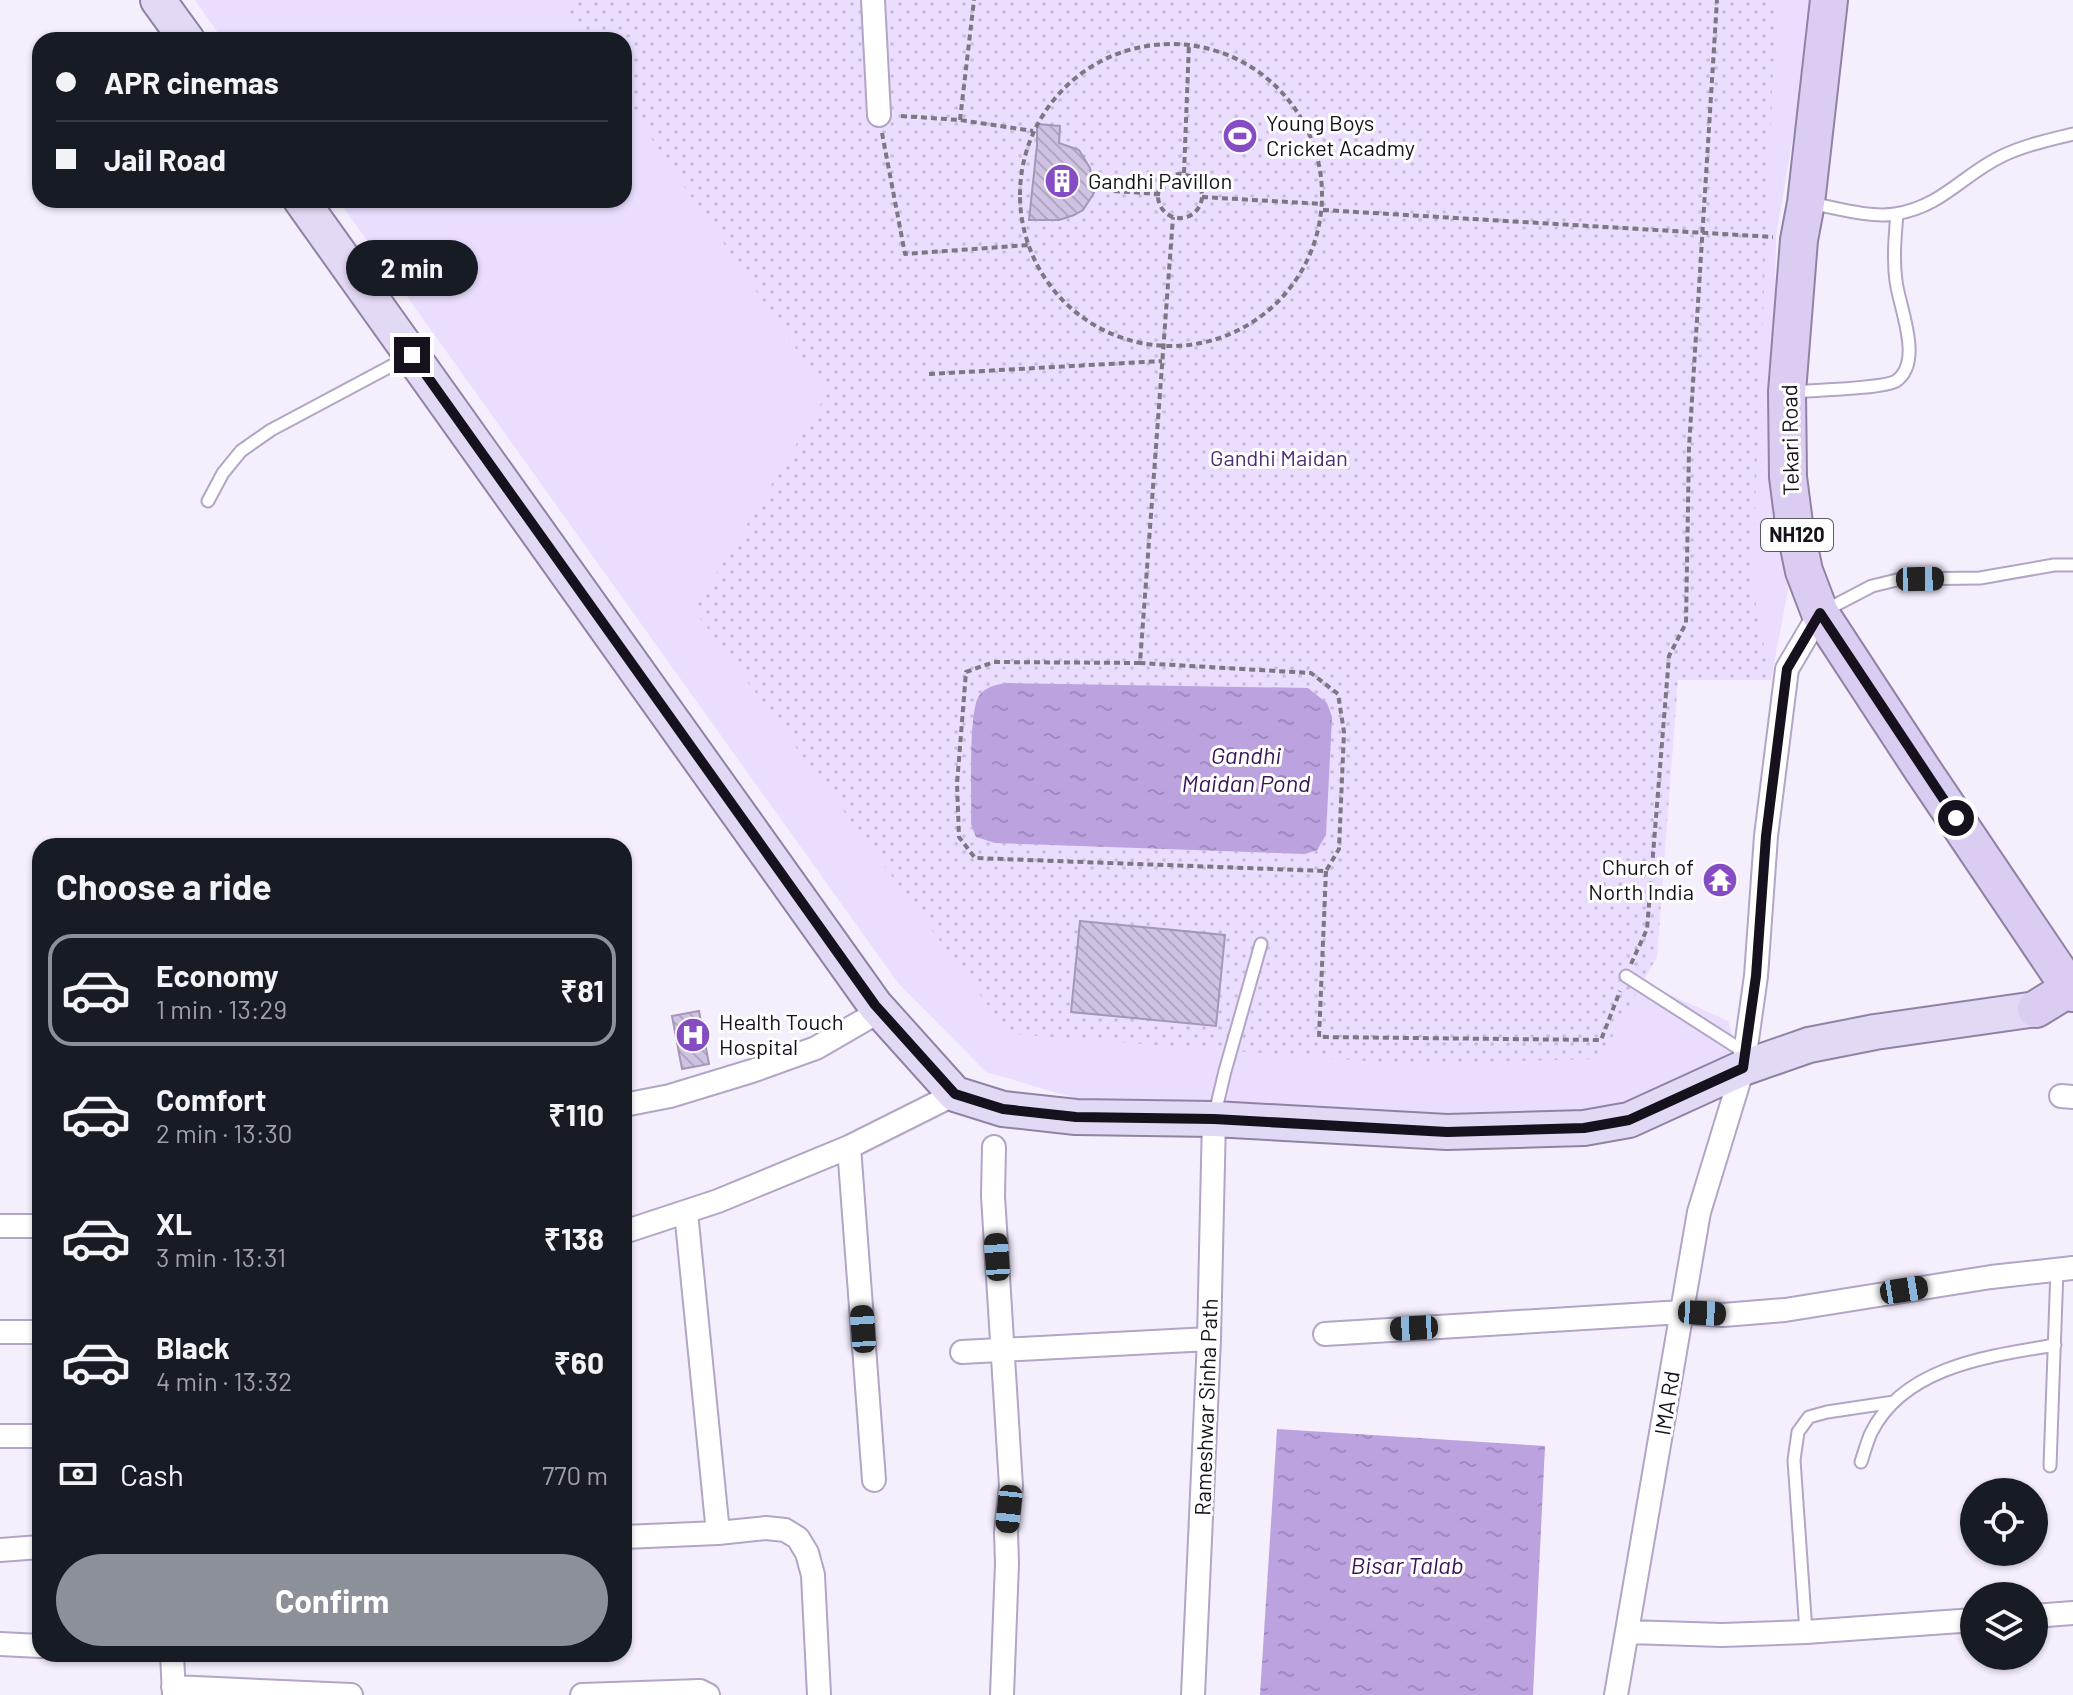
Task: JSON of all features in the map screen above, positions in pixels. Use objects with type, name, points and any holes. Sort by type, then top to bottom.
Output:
[{"type":"highway","name":"Tekari Road","points":[[1829,0],[1799,240],[1787,392],[1788,477],[1804,571],[1820,613],[2072,994]]},
{"type":"highway","points":[[2036,1009],[2072,994]]},
{"type":"main road","points":[[158,0],[181,32]]},
{"type":"main road","points":[[307,208],[880,1011],[955,1094],[1003,1109],[1076,1117],[1214,1119],[1447,1132],[1584,1128],[1629,1120],[1745,1060],[1875,1032],[2036,1009]]},
{"type":"street","points":[[873,0],[879,115]]},
{"type":"street","name":"IMA Rd","points":[[1616,1695],[1699,1212],[1745,1060],[1756,976],[1766,836],[1787,669],[1820,613]]},
{"type":"street","points":[[632,1103],[670,1096],[816,1048],[880,1011]]},
{"type":"street","points":[[632,1229],[718,1201],[849,1147],[955,1094]]},
{"type":"street","name":"Rameshwar Sinha Path","points":[[1193,1695],[1209,1339],[1214,1119]]},
{"type":"street","points":[[849,1147],[874,1480]]},
{"type":"street","points":[[994,1147],[993,1196],[1011,1486],[1006,1532],[1002,1695]]},
{"type":"street","points":[[686,1212],[718,1533]]},
{"type":"street","points":[[0,1226],[32,1226]]},
{"type":"street","points":[[1325,1334],[1682,1312],[1723,1315],[1785,1310],[1991,1277],[2065,1269]]},
{"type":"street","points":[[0,1332],[32,1332]]},
{"type":"street","points":[[962,1352],[1209,1339]]},
{"type":"street","points":[[0,1436],[32,1436]]},
{"type":"street","points":[[632,1537],[766,1528],[785,1530],[798,1538],[807,1553],[813,1575],[819,1695]]},
{"type":"street","points":[[0,1550],[32,1548]]},
{"type":"street","points":[[2048,1615],[2073,1613]]},
{"type":"street","points":[[1628,1632],[1722,1635],[1960,1621]]},
{"type":"street","points":[[0,1644],[32,1646]]},
{"type":"street","points":[[172,1662],[174,1691],[351,1695]]},
{"type":"street","points":[[582,1695],[700,1691],[708,1695]]},
{"type":"lane","points":[[1806,203],[1881,215],[1897,214],[1929,205],[2001,156],[2025,146],[2073,134]]},
{"type":"lane","points":[[1787,392],[1881,385],[1896,380],[1905,369],[1909,353],[1907,331],[1896,283],[1894,256],[1897,214]]},
{"type":"lane","points":[[208,501],[223,473],[241,451],[271,430],[412,355]]},
{"type":"lane","points":[[1820,613],[1872,586],[1901,579],[1980,578],[2054,565],[2073,565]]},
{"type":"lane","points":[[1214,1119],[1261,944]]},
{"type":"lane","points":[[1626,976],[1745,1060]]},
{"type":"lane","points":[[2050,1466],[2055,1345],[2065,1269]]},
{"type":"lane","points":[[1861,1462],[1872,1432],[1894,1402],[1923,1381],[1957,1365],[1990,1356],[2055,1345]]},
{"type":"lane","points":[[1806,1632],[1794,1460],[1798,1432],[1809,1417],[1894,1402]]},
{"type":"path","points":[[960,120],[974,0]]},
{"type":"path","points":[[1326,871],[975,858],[959,837],[957,784],[966,672],[994,662],[1140,663],[1311,673],[1338,694],[1344,732],[1339,849],[1326,871],[1319,1037],[1601,1040],[1647,929],[1669,656],[1686,623],[1689,447],[1717,0]]},
{"type":"path","points":[[1157,43],[1189,43],[1233,55],[1272,80],[1301,115],[1319,158],[1323,207],[1314,247],[1296,282],[1270,311],[1238,332],[1202,344],[1163,347],[1134,342],[1106,332],[1081,317],[1058,296],[1041,272],[1028,245],[1020,207],[1022,168],[1033,131],[1050,103],[1071,80],[1097,62],[1126,49],[1157,43]]},
{"type":"path","points":[[1184,174],[1189,43]]},
{"type":"path","points":[[1028,245],[905,254],[879,115],[960,120],[1033,131]]},
{"type":"path","points":[[1184,174],[1200,184],[1202,197],[1193,215],[1173,217],[1161,208],[1158,194],[1170,176],[1184,174]]},
{"type":"path","points":[[1114,191],[1158,194]]},
{"type":"path","points":[[1202,197],[1799,240]]},
{"type":"path","points":[[1140,663],[1173,217]]},
{"type":"path","points":[[929,374],[1162,361]]},
{"type":"green space","name":"Gandhi Maidan","points":[[195,0],[1816,0],[1776,237],[1772,487],[1788,590],[1771,680],[1667,678],[1626,975],[1728,1021],[1743,1068],[1598,1118],[1085,1101],[986,1072],[898,983],[344,208],[632,208],[632,32],[217,32]]},
{"type":"green space","name":"Gandhi Maidan","points":[[567,0],[1776,0],[1752,584],[1771,680],[1678,680],[1657,957],[1600,1059],[1404,1064],[1009,1034],[694,610],[827,394],[632,111],[632,32],[578,32],[573,24]]},
{"type":"water","name":"Gandhi Maidan Pond","points":[[1007,683],[1308,688],[1327,703],[1332,717],[1326,835],[1317,850],[1305,854],[995,843],[976,837],[971,824],[973,719],[979,696],[984,690]]},
{"type":"water","name":"Bisar Talab","points":[[1277,1429],[1545,1446],[1533,1695],[1260,1695]]},
{"type":"building","name":"Gandhi Pavillon","points":[[1037,124],[1060,126],[1059,143],[1079,150],[1090,168],[1094,193],[1083,210],[1059,220],[1029,220]]},
{"type":"building","points":[[1080,921],[1225,935],[1216,1026],[1071,1012]]},
{"type":"building","points":[[699,1011],[709,1064],[682,1069],[672,1016]]},
{"type":"place","name":"Young Boys Cricket Acadmy","points":[[1240,136]]},
{"type":"place","name":"Gandhi Pavillon","points":[[1062,181]]},
{"type":"place","name":"Church of North India","points":[[1720,880]]},
{"type":"place","name":"Health Touch Hospital","points":[[693,1035]]},
{"type":"route","points":[[412,355],[875,1005],[955,1094],[1003,1109],[1076,1117],[1214,1119],[1447,1132],[1584,1128],[1629,1120],[1743,1068],[1756,976],[1766,836],[1787,669],[1820,613],[1956,818]]}]
